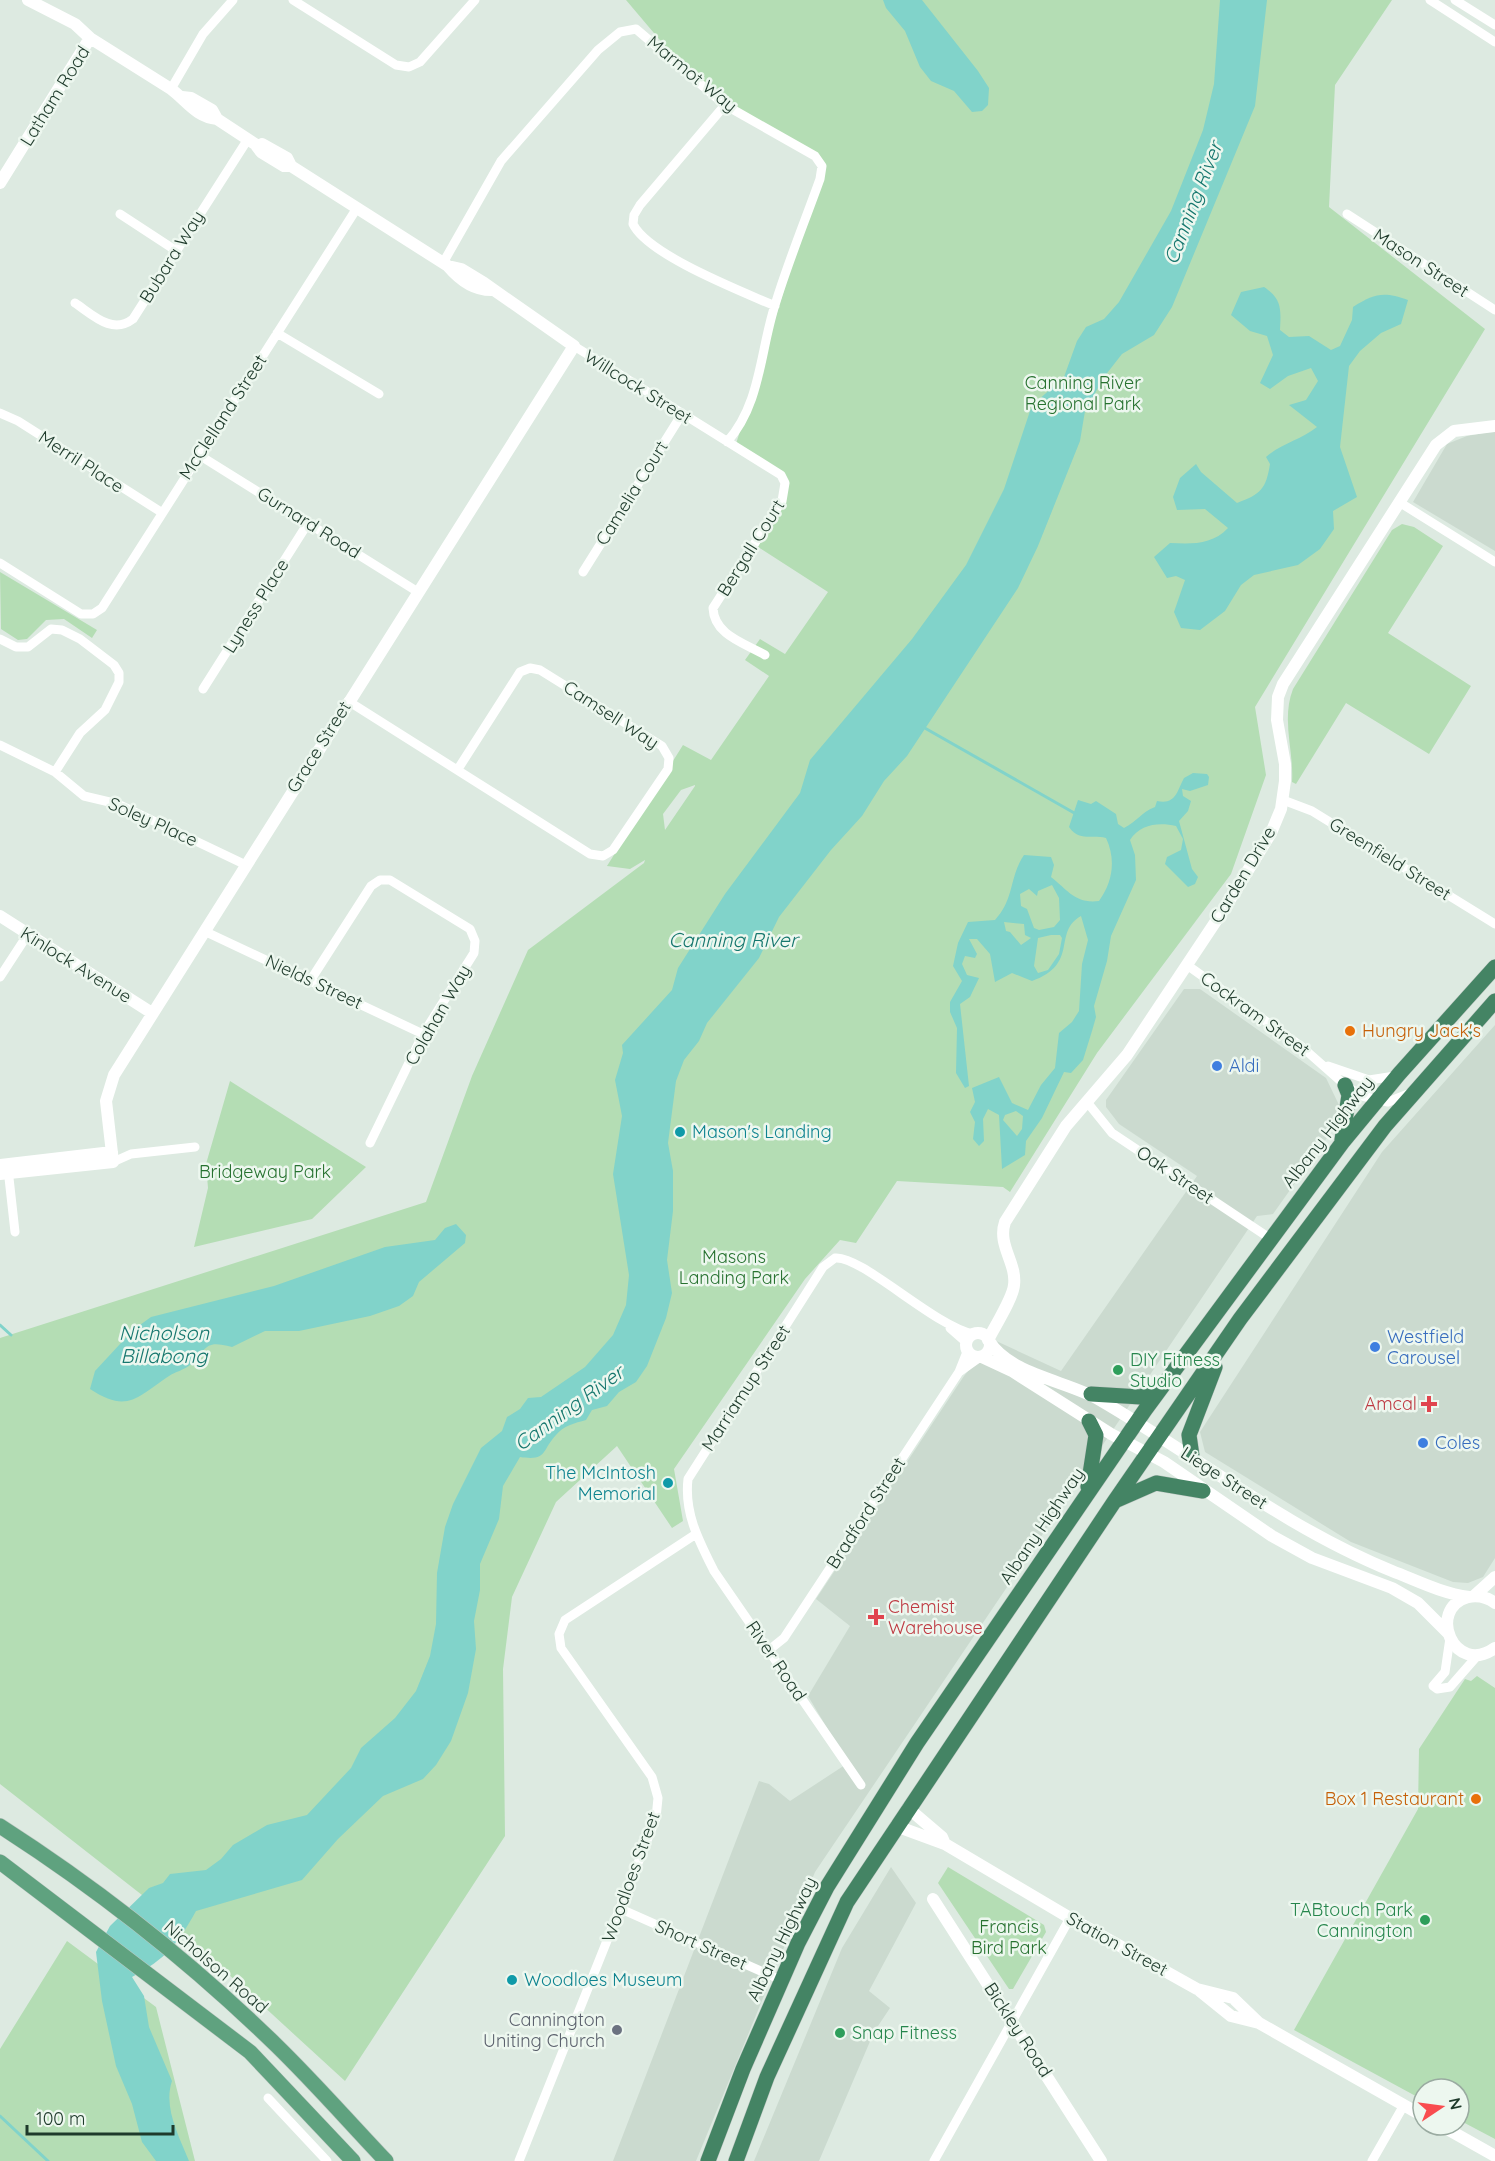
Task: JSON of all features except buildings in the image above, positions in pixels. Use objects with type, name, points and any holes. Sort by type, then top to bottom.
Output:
[{"type":"highway","name":"Albany Highway","points":[[708,2161],[743,2069],[781,1980],[827,1887],[917,1743],[1162,1385],[1342,1143],[1382,1101],[1399,1074],[1495,967]]},
{"type":"highway","points":[[736,2161],[767,2077],[847,1902],[896,1826],[1114,1502],[1336,1187],[1415,1091],[1495,1001]]},
{"type":"highway","points":[[1342,1143],[1349,1095],[1345,1085]]},
{"type":"highway","points":[[1192,1456],[1188,1447],[1192,1426],[1222,1347]]},
{"type":"highway","points":[[1090,1395],[1141,1397],[1162,1385]]},
{"type":"highway","points":[[1088,1493],[1096,1435],[1089,1421]]},
{"type":"highway","points":[[1114,1502],[1156,1483],[1203,1491]]},
{"type":"main road","name":"Nicholson Road","points":[[0,1826],[94,1891],[207,1982],[276,2045],[386,2161]]},
{"type":"main road","points":[[0,1862],[250,2052],[353,2161]]},
{"type":"street","name":"Willcock Street","points":[[28,0],[75,24],[87,36],[182,97],[191,98],[212,110],[217,119],[252,141],[265,145],[287,158],[291,166],[446,265],[461,269],[484,282],[490,290],[574,346],[781,476],[785,483]]},
{"type":"street","points":[[171,89],[203,34],[233,0]]},
{"type":"street","points":[[293,0],[396,64],[409,67],[420,62],[475,0]]},
{"type":"street","points":[[1430,0],[1495,42]]},
{"type":"street","points":[[1455,0],[1495,26]]},
{"type":"street","name":"Marmot Way","points":[[446,265],[501,161],[598,50],[620,32],[636,29],[642,32],[725,105],[814,156],[822,166],[820,179],[775,306],[745,419],[727,442]]},
{"type":"street","name":"Latham Road","points":[[0,183],[87,36]]},
{"type":"street","points":[[725,105],[640,205],[634,214],[633,224],[648,242],[707,275],[775,306]]},
{"type":"street","name":"Bubara Way","points":[[75,303],[105,323],[119,327],[133,320],[175,250],[252,141]]},
{"type":"street","name":"McClelland Street","points":[[0,563],[81,614],[93,614],[102,608],[161,512],[357,208]]},
{"type":"street","points":[[120,214],[175,250]]},
{"type":"street","name":"Mason Street","points":[[1347,214],[1495,310]]},
{"type":"street","points":[[277,333],[379,394]]},
{"type":"street","name":"Grace Street","points":[[116,1157],[107,1107],[108,1093],[114,1075],[574,346]]},
{"type":"street","name":"Merril Place","points":[[0,413],[18,421],[161,512]]},
{"type":"street","name":"Camelia Court","points":[[583,572],[682,414]]},
{"type":"street","name":"Carden Drive","points":[[977,1340],[1011,1296],[1014,1284],[1002,1237],[1005,1221],[1066,1125],[1126,1055],[1187,965],[1271,833],[1283,800],[1285,764],[1277,720],[1278,697],[1283,684],[1436,445],[1454,431],[1495,426]]},
{"type":"street","name":"Gurnard Road","points":[[199,455],[418,592]]},
{"type":"street","name":"Bergall Court","points":[[765,655],[721,630],[714,620],[713,608],[782,501],[785,483]]},
{"type":"street","points":[[1399,502],[1495,562]]},
{"type":"street","name":"Lyness Place","points":[[203,689],[308,523]]},
{"type":"street","points":[[0,639],[16,647],[28,647],[51,629],[62,630],[80,639],[114,665],[119,673],[119,682],[105,710],[80,733],[56,772]]},
{"type":"street","name":"Camsell Way","points":[[348,701],[590,854],[603,856],[613,850],[668,769],[669,758],[662,746],[540,670],[530,668],[520,672],[458,770]]},
{"type":"street","name":"Soley Place","points":[[0,746],[56,772],[84,796],[118,804],[246,865]]},
{"type":"street","name":"Greenfield Street","points":[[1283,800],[1312,811],[1495,924]]},
{"type":"street","name":"Colahan Way","points":[[310,981],[371,886],[380,880],[390,880],[470,929],[475,940],[474,953],[423,1034],[370,1143]]},
{"type":"street","name":"Kinlock Avenue","points":[[0,916],[152,1013]]},
{"type":"street","name":"Nields Street","points":[[204,931],[423,1034]]},
{"type":"street","points":[[0,977],[28,934]]},
{"type":"street","name":"Cockram Street","points":[[1187,965],[1323,1064],[1345,1085],[1366,1099],[1382,1101]]},
{"type":"street","name":"Cockram Street","points":[[1323,1064],[1369,1080],[1381,1080],[1399,1074]]},
{"type":"street","points":[[1382,1101],[1415,1091]]},
{"type":"street","name":"Oak Street","points":[[1087,1102],[1112,1133],[1271,1239]]},
{"type":"street","points":[[15,1232],[4,1169],[195,1147]]},
{"type":"street","name":"Liege Street","points":[[840,1257],[856,1264],[946,1324],[1002,1356],[1052,1382],[1090,1395],[1192,1456],[1284,1518],[1347,1552],[1427,1587],[1486,1598],[1495,1603]]},
{"type":"street","name":"Marriamup Street","points":[[696,1534],[688,1507],[688,1479],[823,1267],[829,1261],[840,1257]]},
{"type":"street","points":[[977,1340],[987,1353],[981,1357]]},
{"type":"street","name":"Liege Street","points":[[977,1340],[981,1357],[1012,1371],[1089,1421],[1148,1454],[1257,1527],[1304,1554],[1401,1593],[1432,1614],[1461,1651],[1489,1652]]},
{"type":"street","name":"Bradford Street","points":[[769,1650],[784,1638],[959,1372],[977,1340]]},
{"type":"street","name":"Bradford Street","points":[[959,1372],[981,1357]]},
{"type":"street","name":"River Road","points":[[696,1534],[714,1571],[861,1785]]},
{"type":"street","name":"Woodloes Street","points":[[519,2161],[656,1818],[658,1798],[652,1777],[561,1648],[559,1634],[565,1620],[696,1534]]},
{"type":"street","points":[[1489,1652],[1450,1687],[1437,1689],[1433,1686],[1445,1672],[1449,1636],[1447,1622],[1451,1611],[1459,1602],[1472,1597],[1495,1577]]},
{"type":"street","name":"Station Street","points":[[908,1808],[942,1837],[945,1844]]},
{"type":"street","name":"Station Street","points":[[896,1826],[945,1844],[1197,1989],[1233,1998],[1259,2023],[1411,2109]]},
{"type":"street","name":"Bickley Road","points":[[933,1899],[1101,2161]]},
{"type":"street","name":"Short Street","points":[[621,1909],[781,1980]]},
{"type":"street","points":[[934,2161],[1070,1918]]},
{"type":"street","points":[[268,2098],[327,2161]]},
{"type":"street","points":[[1372,2161],[1404,2105]]},
{"type":"street","points":[[1461,2137],[1495,2156]]},
{"type":"shaded area","points":[[1495,431],[1495,551],[1413,502],[1447,444],[1467,436]]},
{"type":"shaded area","points":[[1184,989],[1200,989],[1326,1078],[1339,1105],[1329,1135],[1273,1214],[1257,1216],[815,1872],[696,2161],[613,2161],[759,1781],[769,1784],[790,1801],[848,1763],[808,1696],[850,1626],[816,1599],[964,1376],[994,1340],[1061,1371],[1197,1176],[1119,1124],[1106,1107],[1106,1100]]},
{"type":"shaded area","name":"Westfield Carousel","points":[[1495,1025],[1495,1558],[1483,1577],[1468,1583],[1453,1582],[1351,1542],[1205,1452],[1200,1432],[1382,1152]]},
{"type":"shaded area","points":[[891,1867],[916,1903],[869,1991],[890,2008],[874,2032],[819,2161],[754,2161],[842,1948]]},
{"type":"green space","name":"Canning River Regional Park","points":[[626,0],[1392,0],[1335,85],[1329,207],[1485,329],[1255,707],[1266,775],[1231,874],[1097,1053],[1010,1192],[1003,1187],[897,1181],[856,1243],[840,1240],[805,1279],[674,1469],[683,1521],[672,1528],[617,1446],[556,1502],[512,1597],[503,1669],[505,1836],[345,2081],[142,1895],[0,1784],[0,1338],[426,1202],[472,1076],[528,950],[644,863],[645,860],[630,869],[607,866],[683,745],[711,760],[769,676],[745,660],[760,639],[785,654],[828,592],[758,547],[788,482],[735,447],[824,162],[742,118],[670,52]],"holes":[[[695,786],[665,830],[663,814],[681,790]]]},
{"type":"green space","points":[[1402,524],[1414,527],[1443,546],[1388,633],[1471,686],[1429,754],[1346,703],[1296,784],[1292,782],[1288,724],[1293,689],[1392,530]]},
{"type":"green space","points":[[0,572],[97,630],[92,638],[64,619],[46,620],[27,639],[18,640],[1,629]]},
{"type":"green space","name":"Bridgeway Park","points":[[230,1081],[366,1167],[312,1219],[194,1247],[208,1188],[206,1164]]},
{"type":"green space","name":"TABtouch Park Cannington","points":[[1477,1676],[1495,1688],[1495,2139],[1471,2126],[1471,2077],[1411,2077],[1411,2093],[1294,2030],[1418,1809],[1419,1749],[1465,1679],[1471,1681]]},
{"type":"green space","name":"Francis Bird Park","points":[[948,1867],[1044,1925],[1046,1932],[1013,1989],[1009,1989],[938,1883]]},
{"type":"green space","points":[[67,1941],[156,2007],[195,2161],[0,2161],[0,2049]]},
{"type":"water","points":[[883,0],[922,0],[989,88],[988,105],[982,111],[972,112],[954,91],[931,81],[920,67],[905,31],[886,8]]},
{"type":"water","name":"Canning River","points":[[1220,0],[1267,0],[1255,106],[1172,307],[1154,335],[1122,354],[1104,377],[1085,411],[1080,441],[1038,546],[1018,588],[907,756],[884,781],[862,816],[831,850],[779,917],[759,958],[707,1023],[699,1041],[684,1060],[676,1081],[668,1143],[673,1171],[673,1211],[667,1260],[672,1293],[666,1318],[647,1366],[636,1382],[619,1392],[607,1406],[592,1410],[586,1420],[562,1429],[540,1456],[520,1457],[503,1486],[499,1519],[480,1564],[480,1590],[474,1621],[476,1649],[468,1693],[451,1741],[436,1765],[423,1779],[383,1796],[338,1839],[302,1880],[196,1911],[170,1950],[132,1977],[144,1996],[149,2027],[172,2081],[169,2101],[171,2111],[189,2161],[156,2161],[142,2142],[132,2104],[116,2066],[102,2001],[96,1952],[110,1926],[149,1888],[163,1883],[170,1874],[206,1870],[221,1859],[233,1845],[267,1825],[307,1815],[351,1768],[361,1748],[395,1718],[416,1691],[430,1656],[436,1624],[437,1573],[445,1527],[453,1504],[481,1448],[502,1431],[507,1417],[520,1409],[528,1398],[541,1397],[585,1367],[613,1335],[626,1305],[629,1275],[613,1174],[622,1116],[615,1080],[623,1053],[622,1045],[672,990],[678,968],[725,894],[800,793],[810,760],[912,639],[966,565],[1004,489],[1030,411],[1036,402],[1064,377],[1077,341],[1086,327],[1104,319],[1119,302],[1171,211],[1203,130],[1214,84]]},
{"type":"water","points":[[1264,287],[1270,291],[1279,305],[1280,330],[1289,337],[1309,336],[1331,350],[1340,346],[1352,320],[1353,307],[1379,295],[1392,295],[1408,300],[1401,324],[1381,333],[1360,351],[1349,366],[1340,447],[1357,497],[1333,511],[1334,529],[1320,549],[1298,565],[1254,575],[1241,585],[1225,611],[1200,630],[1181,628],[1174,612],[1185,580],[1176,576],[1167,578],[1154,557],[1170,543],[1194,543],[1208,540],[1222,534],[1228,528],[1205,509],[1177,510],[1173,497],[1180,478],[1196,464],[1201,472],[1237,503],[1252,497],[1261,490],[1267,479],[1270,464],[1266,457],[1317,427],[1289,405],[1306,400],[1318,381],[1311,368],[1288,376],[1270,389],[1260,383],[1273,355],[1267,336],[1250,331],[1231,315],[1241,292]]},
{"type":"water","points":[[1193,773],[1207,774],[1209,777],[1208,785],[1190,791],[1182,789],[1183,796],[1191,801],[1188,811],[1179,821],[1192,869],[1198,877],[1195,884],[1188,887],[1165,864],[1167,857],[1181,850],[1183,839],[1176,826],[1150,825],[1144,827],[1130,840],[1135,855],[1136,880],[1111,936],[1107,961],[1094,1006],[1096,1017],[1083,1060],[1071,1073],[1064,1072],[1042,1118],[1026,1141],[1025,1155],[1002,1169],[999,1115],[988,1109],[983,1119],[984,1141],[979,1146],[973,1139],[975,1122],[970,1112],[975,1102],[972,1088],[999,1077],[1012,1103],[1028,1110],[1041,1085],[1055,1068],[1059,1033],[1072,1022],[1079,1011],[1082,964],[1088,940],[1081,916],[1068,931],[1061,957],[1056,966],[1047,974],[1032,981],[1012,973],[995,982],[990,954],[977,939],[969,939],[977,954],[975,958],[965,956],[962,964],[967,975],[979,978],[970,997],[960,1004],[969,1086],[965,1088],[956,1073],[957,1028],[950,1012],[950,1002],[962,981],[953,966],[958,943],[968,922],[995,920],[1001,912],[1024,855],[1051,857],[1054,865],[1051,877],[1078,898],[1099,901],[1110,878],[1111,854],[1106,838],[1081,836],[1069,827],[1078,800],[1091,804],[1096,801],[1116,814],[1118,824],[1124,828],[1155,807],[1157,801],[1172,799],[1184,778]],"holes":[[[1052,885],[1059,898],[1060,920],[1054,927],[1039,930],[1034,928],[1027,909],[1021,906],[1020,894],[1029,889],[1037,896],[1038,891]],[[1004,922],[1024,924],[1025,935],[1031,938],[1021,945],[1010,932],[1006,931]],[[1051,935],[1060,935],[1062,938],[1059,954],[1048,970],[1038,973],[1034,966],[1038,938]],[[1016,1111],[1023,1116],[1022,1129],[1017,1136],[1003,1120],[1005,1115]]]},
{"type":"water","name":"Nicholson Billabong","points":[[456,1224],[466,1235],[465,1243],[419,1282],[413,1296],[399,1306],[370,1316],[299,1331],[265,1331],[232,1347],[211,1345],[188,1367],[132,1400],[114,1400],[90,1389],[95,1371],[133,1330],[151,1317],[274,1286],[385,1247],[435,1240],[445,1228]]},
{"type":"waterway","points":[[923,727],[1076,814]]},
{"type":"waterway","points":[[0,1325],[11,1335]]},
{"type":"waterway","points":[[0,2116],[48,2161]]},
{"type":"place","name":"Hungry Jack's","points":[[1350,1031]]},
{"type":"place","name":"Aldi","points":[[1217,1066]]},
{"type":"place","name":"Mason's Landing","points":[[680,1132]]},
{"type":"place","name":"Westfield Carousel","points":[[1375,1347]]},
{"type":"place","name":"DIY Fitness Studio","points":[[1118,1370]]},
{"type":"place","name":"Amcal","points":[[1429,1404]]},
{"type":"place","name":"Coles","points":[[1423,1443]]},
{"type":"place","name":"The McIntosh Memorial","points":[[668,1483]]},
{"type":"place","name":"Chemist Warehouse","points":[[876,1617]]},
{"type":"place","name":"Box 1 Restaurant","points":[[1476,1799]]},
{"type":"place","name":"TABtouch Park Cannington","points":[[1425,1920]]},
{"type":"place","name":"Woodloes Museum","points":[[512,1980]]},
{"type":"place","name":"Cannington Uniting Church","points":[[617,2030]]},
{"type":"place","name":"Snap Fitness","points":[[840,2033]]},
{"type":"park label","name":"Masons Landing Park","points":[[734,1267]]}]
